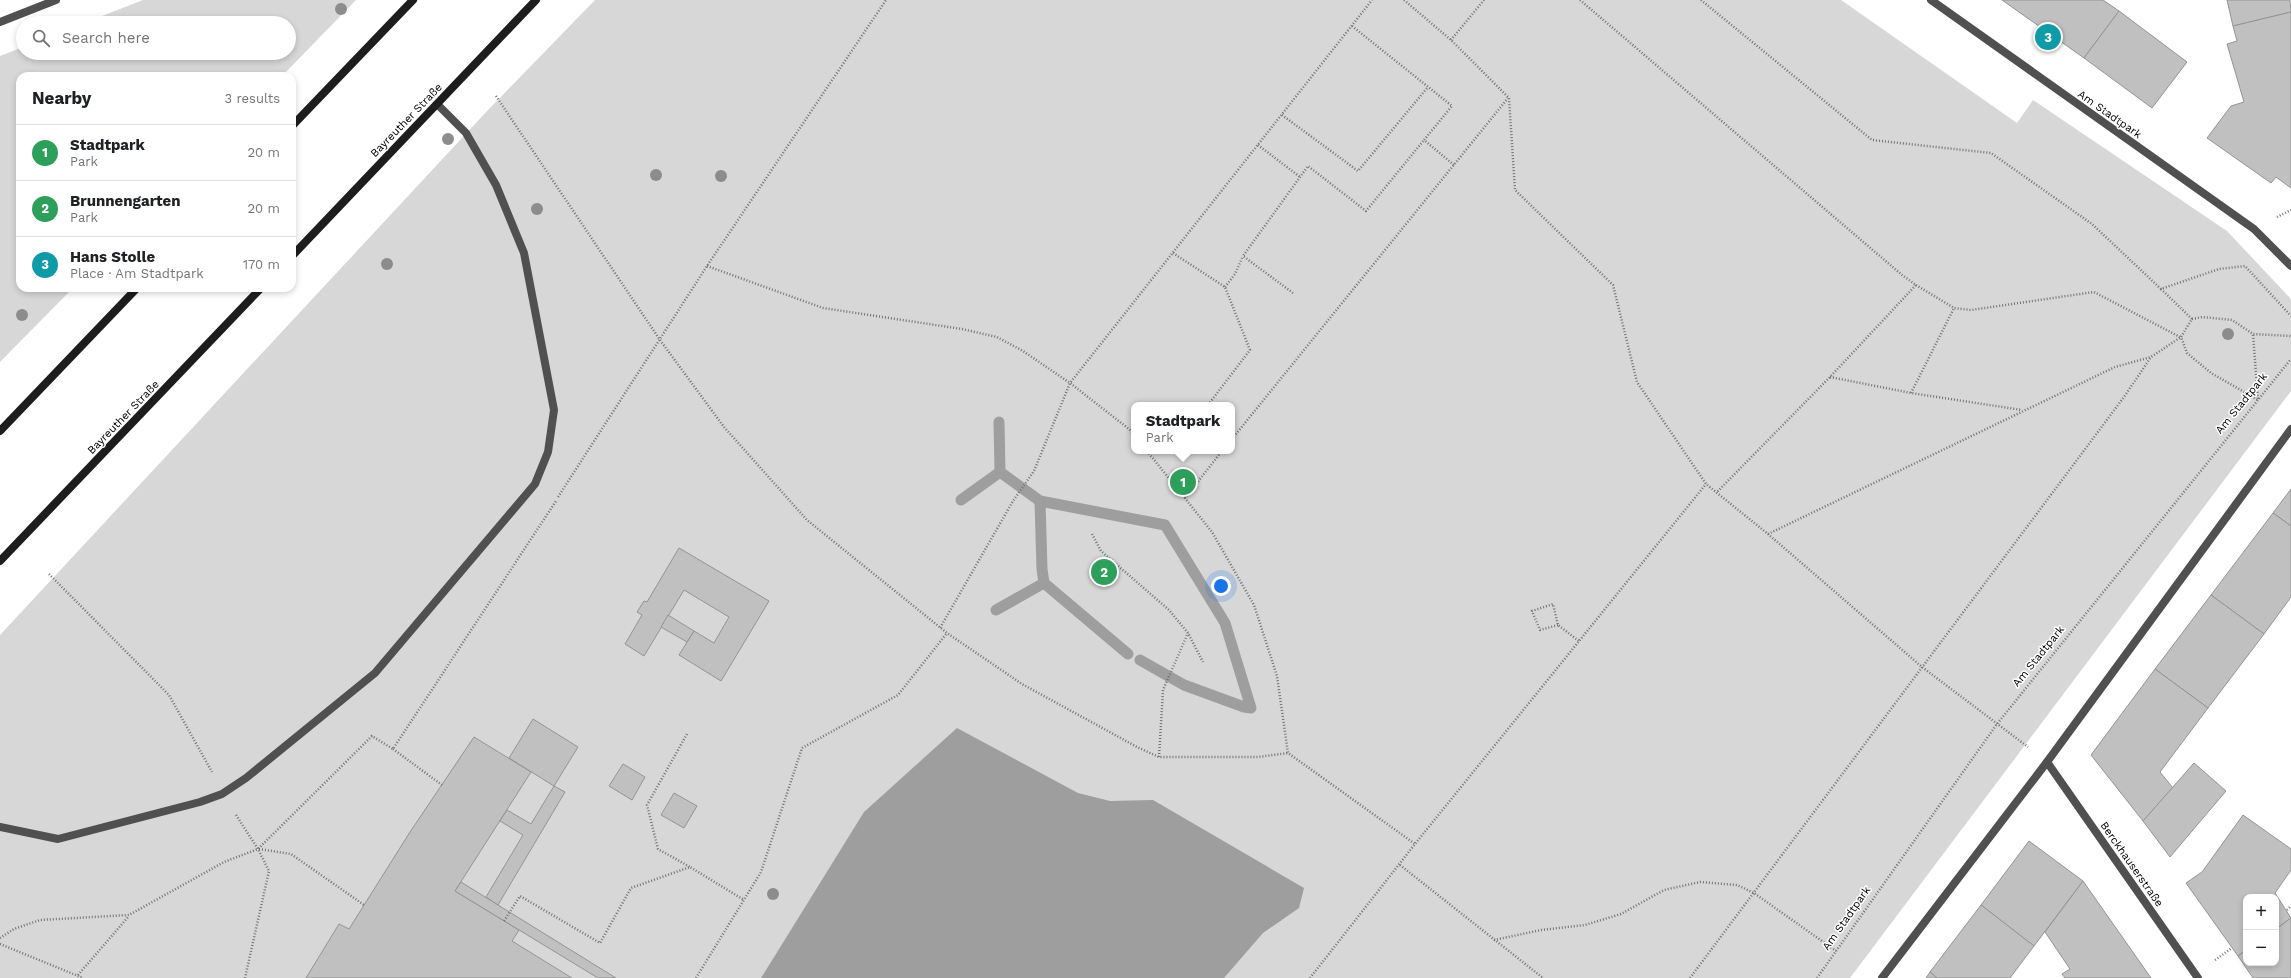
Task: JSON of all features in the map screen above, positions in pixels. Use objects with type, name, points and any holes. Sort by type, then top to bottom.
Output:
[{"type":"main road","points":[[296,122],[413,0]]},
{"type":"main road","name":"Bayreuther Straße","points":[[296,252],[536,0]]},
{"type":"main road","points":[[0,431],[133,292]]},
{"type":"main road","name":"Bayreuther Straße","points":[[0,561],[257,292]]},
{"type":"street","points":[[0,22],[56,0]]},
{"type":"street","name":"Am Stadtpark","points":[[1931,0],[2254,229],[2291,266]]},
{"type":"street","points":[[0,827],[58,839],[200,802],[222,794],[246,778],[375,673],[535,484],[548,452],[554,410],[524,253],[496,185],[466,133],[437,104]]},
{"type":"street","points":[[1882,978],[2047,762],[2291,429]]},
{"type":"street","name":"Berckhauserstraße","points":[[2047,762],[2198,978]]},
{"type":"path","points":[[660,340],[707,266],[886,0]]},
{"type":"path","points":[[940,628],[1013,501],[1034,471],[1070,383],[1372,0]]},
{"type":"path","points":[[1404,0],[1451,40],[1509,98],[1515,190],[1613,284],[1637,382],[1706,484],[1768,534],[1922,667],[2047,762]]},
{"type":"path","points":[[1451,40],[1484,0]]},
{"type":"path","points":[[1580,0],[1902,275],[1954,308],[1971,310],[2094,292],[2181,337],[2187,353],[2211,373],[2258,400]]},
{"type":"path","points":[[1701,0],[1872,140],[1991,153],[2092,224],[2192,319]]},
{"type":"path","points":[[1225,287],[1235,274],[1242,256],[1308,166],[1366,211],[1452,106],[1352,26]]},
{"type":"path","points":[[1282,115],[1358,171],[1428,87]]},
{"type":"path","points":[[496,96],[660,340],[724,427],[807,520],[947,633],[1022,684],[1136,747],[1159,757],[1258,757],[1288,752],[1415,844]]},
{"type":"path","points":[[1235,434],[1509,98]]},
{"type":"path","points":[[1424,140],[1454,165]]},
{"type":"path","points":[[1258,145],[1300,177]]},
{"type":"path","points":[[1173,253],[1225,287],[1250,350],[1210,402]]},
{"type":"path","points":[[1242,256],[1294,293]]},
{"type":"path","points":[[707,266],[823,308],[962,329],[997,337],[1023,351],[1070,383],[1131,431]]},
{"type":"path","points":[[2161,289],[2219,269],[2245,266],[2291,316]]},
{"type":"path","points":[[1716,493],[1830,377],[1916,285]]},
{"type":"path","points":[[1911,393],[1954,308]]},
{"type":"path","points":[[1768,534],[2115,367],[2150,357],[2181,337],[2192,319],[2202,317],[2232,320],[2253,334],[2291,336]]},
{"type":"path","points":[[2253,334],[2258,400]]},
{"type":"path","points":[[1690,978],[2124,397],[2150,357]]},
{"type":"path","name":"Am Stadtpark","points":[[1816,978],[1997,724],[2291,359]]},
{"type":"path","points":[[1830,377],[1911,393],[2022,411]]},
{"type":"path","points":[[1149,454],[1212,532],[1254,605],[1277,676],[1288,752]]},
{"type":"path","points":[[1184,498],[1220,454]]},
{"type":"path","points":[[1310,978],[1415,844],[1580,642],[1706,484]]},
{"type":"path","points":[[1092,534],[1101,552],[1168,610],[1188,633],[1203,662]]},
{"type":"path","points":[[49,574],[169,695],[222,794],[258,849],[270,871],[244,978]]},
{"type":"path","points":[[1558,625],[1540,630],[1532,611],[1553,604],[1558,625],[1580,642]]},
{"type":"path","points":[[696,978],[761,872],[802,748],[898,695],[947,633]]},
{"type":"path","points":[[1159,757],[1163,690],[1175,659],[1188,633]]},
{"type":"path","points":[[687,734],[647,805],[658,849],[744,900]]},
{"type":"path","points":[[393,749],[442,785]]},
{"type":"path","points":[[258,849],[291,854],[364,905]]},
{"type":"path","points":[[1400,865],[1543,978]]},
{"type":"path","points":[[504,921],[520,896],[600,943],[630,888],[690,867]]},
{"type":"path","points":[[1494,940],[1541,930],[1585,925],[1621,914],[1664,890],[1700,882],[1737,885],[1754,893],[1836,951]]},
{"type":"path","points":[[2287,910],[2291,906]]},
{"type":"path","points":[[78,975],[129,915]]},
{"type":"path","points":[[0,944],[83,978]]},
{"type":"shaded area","points":[[143,0],[356,0],[286,72],[16,72],[16,292],[69,292],[0,362],[0,56],[16,50],[16,60],[296,60],[296,16],[102,16]]},
{"type":"shaded area","points":[[595,0],[1841,0],[2017,123],[2033,100],[2227,231],[2291,299],[2291,391],[1850,978],[0,978],[0,635],[488,110]]},
{"type":"shaded area","points":[[957,728],[1078,793],[1110,801],[1153,800],[1304,888],[1299,908],[1263,933],[1224,978],[761,978],[864,812]]},
{"type":"building","points":[[2002,0],[2103,0],[2119,11],[2084,58]]},
{"type":"building","points":[[2227,0],[2290,0],[2291,12],[2233,26]]},
{"type":"building","points":[[2119,11],[2187,62],[2152,108],[2084,58]]},
{"type":"building","points":[[2291,12],[2291,188],[2276,177],[2271,183],[2207,138],[2231,106],[2244,102],[2227,44],[2237,41],[2233,26]]},
{"type":"building","points":[[2291,489],[2291,526],[2273,513]]},
{"type":"building","points":[[2273,513],[2291,526],[2291,597],[2264,634],[2211,595]]},
{"type":"building","points":[[679,548],[769,601],[721,681],[679,655],[694,631],[714,643],[729,617],[684,590],[644,656],[625,644],[642,615],[637,612],[644,601],[647,602]]},
{"type":"building","points":[[2211,595],[2264,634],[2208,708],[2155,669]]},
{"type":"building","points":[[668,615],[694,631],[687,642],[661,627]]},
{"type":"building","points":[[2155,669],[2208,708],[2160,772],[2173,788],[2143,821],[2091,755]]},
{"type":"building","points":[[533,719],[578,747],[554,786],[509,758]]},
{"type":"building","points":[[474,737],[531,772],[455,891],[519,930],[512,941],[572,978],[306,978],[339,924],[349,929],[410,832]]},
{"type":"building","points":[[2194,763],[2226,791],[2170,857],[2143,821]]},
{"type":"building","points":[[623,764],[645,777],[632,800],[609,786]]},
{"type":"building","points":[[554,786],[565,792],[498,905],[486,897],[523,835],[500,821],[507,810],[531,824]]},
{"type":"building","points":[[674,793],[697,806],[684,828],[661,815]]},
{"type":"building","points":[[2243,815],[2291,849],[2291,870],[2276,894],[2243,894],[2243,952],[2238,956],[2186,883],[2202,872]]},
{"type":"building","points":[[2029,841],[2083,881],[2034,946],[1981,905]]},
{"type":"building","points":[[2083,881],[2151,978],[2065,978],[2062,974],[2070,969],[2045,932]]},
{"type":"building","points":[[461,882],[616,978],[598,978],[455,891]]},
{"type":"building","points":[[2279,899],[2291,918],[2279,927]]},
{"type":"building","points":[[1981,905],[2034,946],[2010,978],[1937,978],[1930,972]]},
{"type":"building","points":[[2291,918],[2291,978],[2253,978],[2245,966],[2279,966],[2279,927]]},
{"type":"building","points":[[2243,952],[2243,963],[2238,956]]},
{"type":"building","points":[[1930,972],[1937,978],[1926,978]]},
{"type":"waterway","points":[[999,422],[1000,472]]},
{"type":"waterway","points":[[1000,472],[1040,501],[1165,525],[1225,623],[1251,708],[1244,707],[1184,685],[1140,660]]},
{"type":"waterway","points":[[961,500],[1000,472]]},
{"type":"waterway","points":[[1040,501],[1042,569],[1044,583],[1128,654]]},
{"type":"waterway","points":[[996,610],[1044,583]]},
{"type":"place","name":"Hans Stolle","points":[[2048,37]]},
{"type":"place","name":"Stadtpark","points":[[1183,482]]},
{"type":"place","name":"Brunnengarten","points":[[1104,572]]}]
